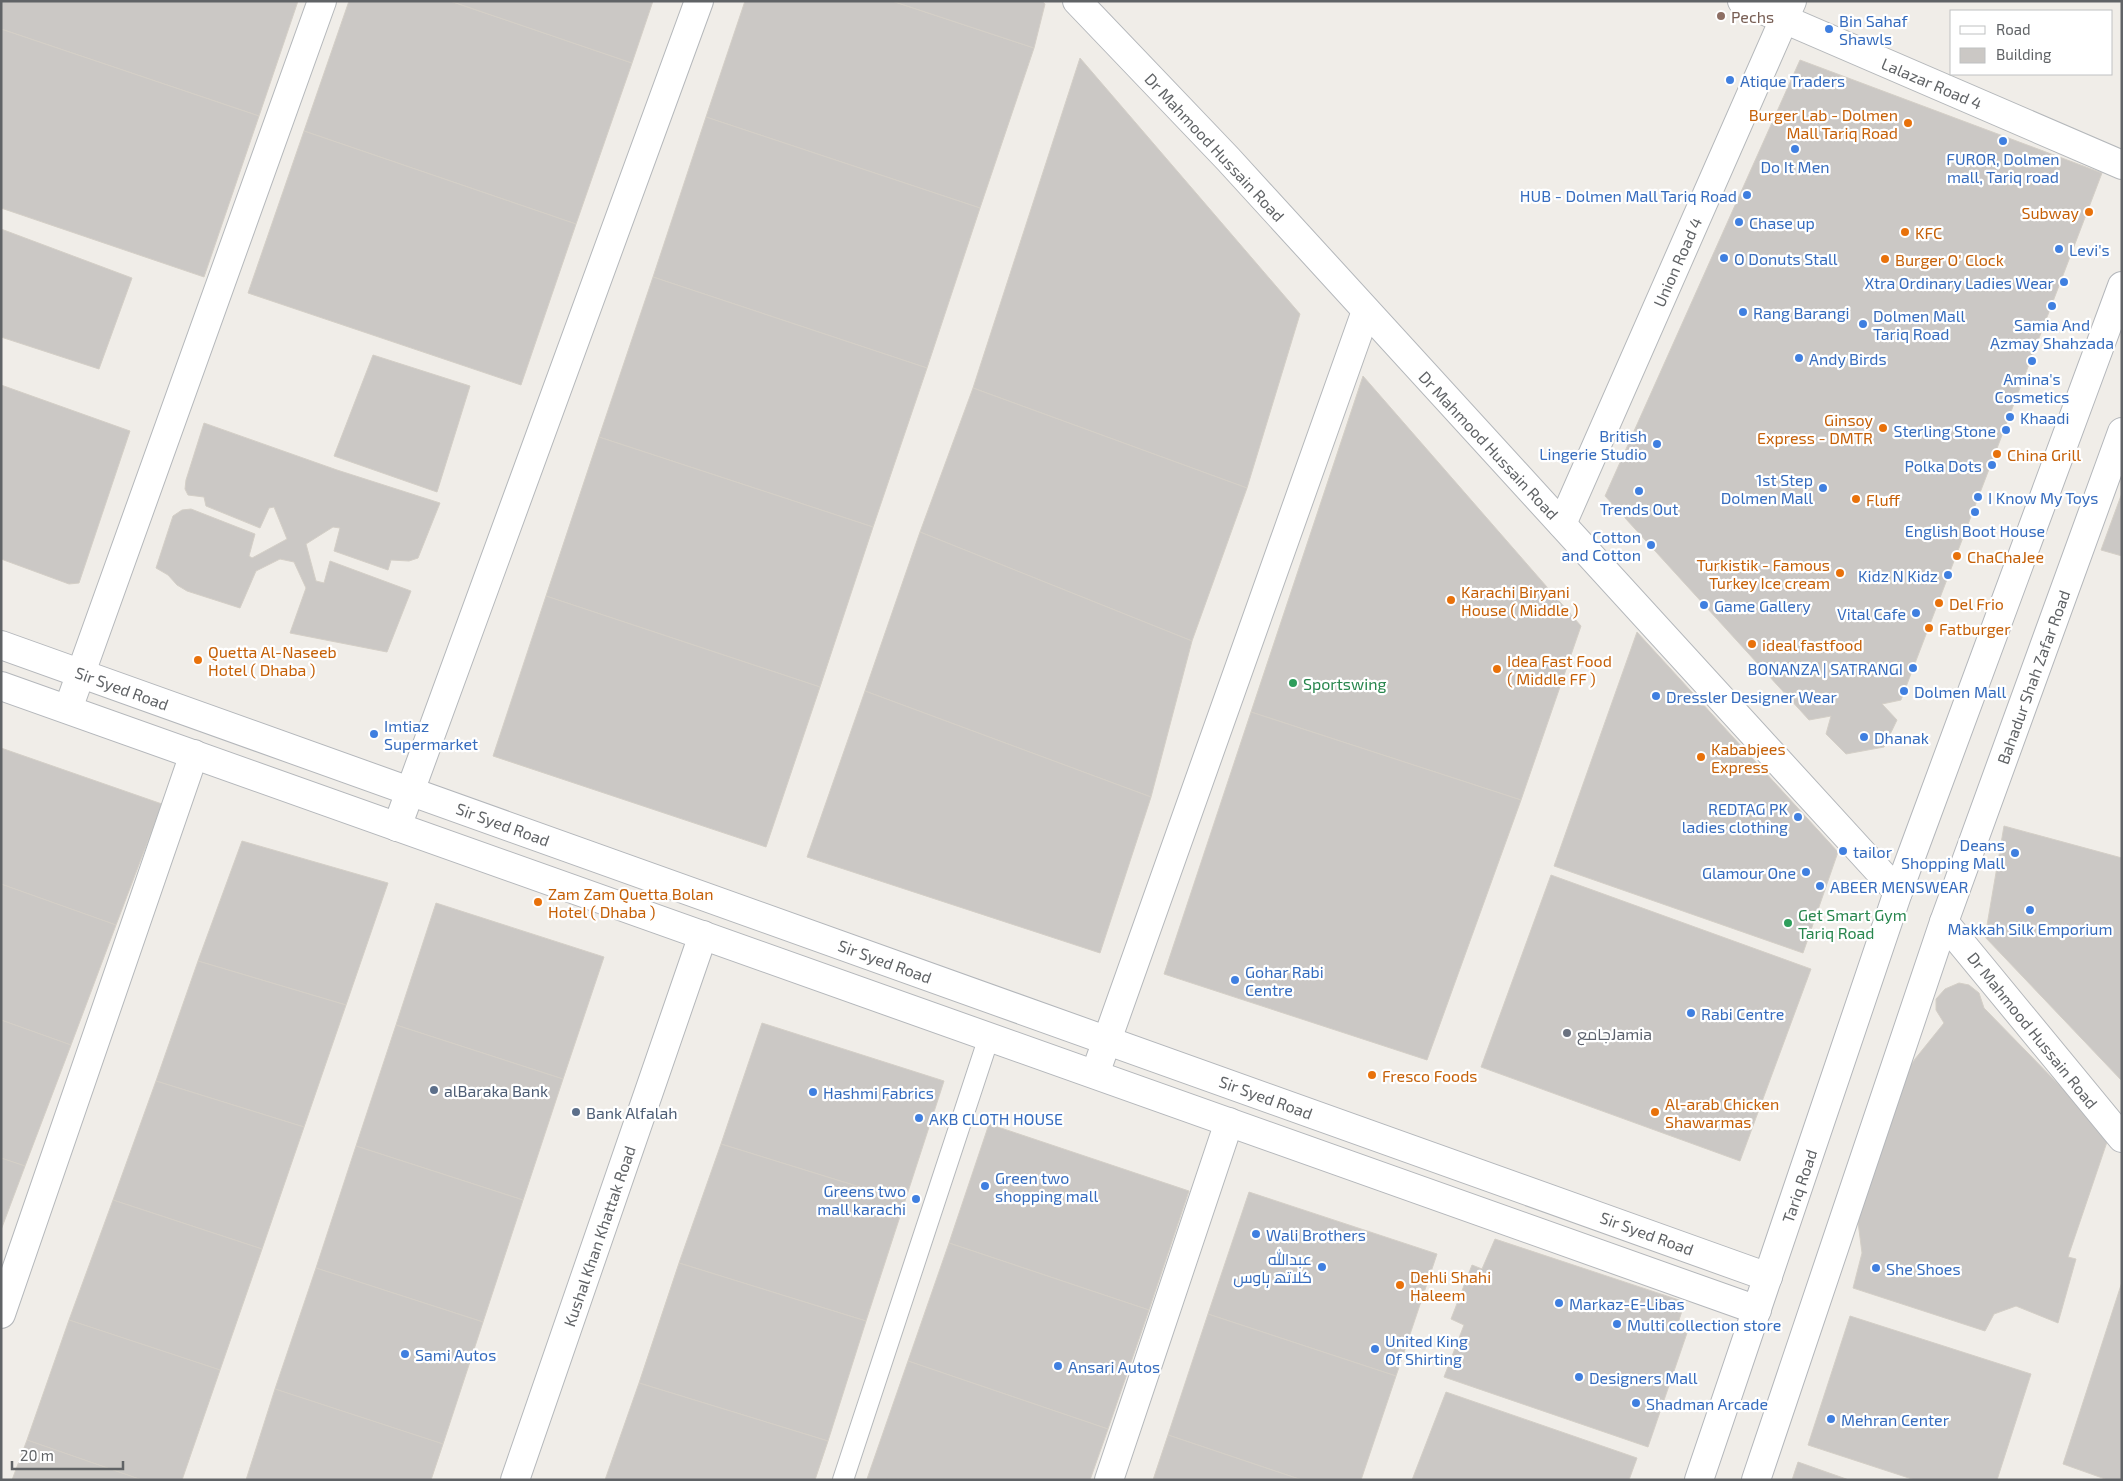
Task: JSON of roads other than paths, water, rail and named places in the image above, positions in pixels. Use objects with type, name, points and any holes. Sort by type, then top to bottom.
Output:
[{"type":"main road","points":[[68,709],[322,1]]},
{"type":"main road","points":[[397,827],[699,1]]},
{"type":"main road","name":"Dr Mahmood Hussain Road","points":[[1077,1],[1228,159],[1898,892]]},
{"type":"main road","name":"Lalazar Road 4","points":[[1742,1],[1788,10],[2122,165]]},
{"type":"main road","name":"Union Road 4","points":[[1562,524],[1788,10]]},
{"type":"main road","points":[[1898,892],[2122,286]]},
{"type":"main road","points":[[1095,1074],[1366,311]]},
{"type":"main road","name":"Bahadur Shah Zafar Road","points":[[1944,922],[2122,432]]},
{"type":"main road","name":"Sir Syed Road","points":[[1,645],[1768,1277]]},
{"type":"main road","points":[[1,686],[1757,1310]]},
{"type":"main road","points":[[1,1314],[194,754]]},
{"type":"main road","name":"Tariq Road","points":[[1699,1480],[1898,892]]},
{"type":"main road","points":[[1756,1480],[1944,922]]},
{"type":"main road","name":"Dr Mahmood Hussain Road","points":[[1944,922],[2122,1138]]},
{"type":"main road","name":"Kushal Khan Khattak Road","points":[[515,1480],[703,936]]},
{"type":"main road","points":[[1109,1480],[1229,1122]]},
{"type":"lane","points":[[843,1480],[989,1037]]},
{"type":"place","name":"Pechs","points":[[1721,16]]},
{"type":"place","name":"Bin Sahaf Shawls","points":[[1829,29]]},
{"type":"place","name":"Atique Traders","points":[[1730,80]]},
{"type":"place","name":"Burger Lab - Dolmen Mall Tariq Road","points":[[1908,123]]},
{"type":"place","name":"FUROR, Dolmen mall, Tariq road","points":[[2003,141]]},
{"type":"place","name":"Do It Men","points":[[1795,149]]},
{"type":"place","name":"HUB - Dolmen Mall Tariq Road","points":[[1747,195]]},
{"type":"place","name":"Subway","points":[[2089,212]]},
{"type":"place","name":"Chase up","points":[[1739,222]]},
{"type":"place","name":"KFC","points":[[1905,232]]},
{"type":"place","name":"Levi's","points":[[2059,249]]},
{"type":"place","name":"O Donuts Stall","points":[[1724,258]]},
{"type":"place","name":"Burger O' Clock","points":[[1885,259]]},
{"type":"place","name":"Xtra Ordinary Ladies Wear","points":[[2064,282]]},
{"type":"place","name":"Samia And Azmay Shahzada","points":[[2052,306]]},
{"type":"place","name":"Rang Barangi","points":[[1743,312]]},
{"type":"place","name":"Dolmen Mall Tariq Road","points":[[1863,324]]},
{"type":"place","name":"Andy Birds","points":[[1799,358]]},
{"type":"place","name":"Amina's Cosmetics","points":[[2032,361]]},
{"type":"place","name":"Khaadi","points":[[2010,417]]},
{"type":"place","name":"Ginsoy Express - DMTR","points":[[1883,428]]},
{"type":"place","name":"Sterling Stone","points":[[2006,430]]},
{"type":"place","name":"British Lingerie Studio","points":[[1657,444]]},
{"type":"place","name":"China Grill","points":[[1997,454]]},
{"type":"place","name":"Polka Dots","points":[[1992,465]]},
{"type":"place","name":"1st Step Dolmen Mall","points":[[1823,488]]},
{"type":"place","name":"Trends Out","points":[[1639,491]]},
{"type":"place","name":"I Know My Toys","points":[[1978,497]]},
{"type":"place","name":"Fluff","points":[[1856,499]]},
{"type":"place","name":"English Boot House","points":[[1975,512]]},
{"type":"place","name":"Cotton and Cotton","points":[[1651,545]]},
{"type":"place","name":"ChaChaJee","points":[[1957,556]]},
{"type":"place","name":"Turkistik - Famous Turkey Ice cream","points":[[1840,573]]},
{"type":"place","name":"Kidz N Kidz","points":[[1948,575]]},
{"type":"place","name":"Karachi Biryani House ( Middle )","points":[[1451,600]]},
{"type":"place","name":"Del Frio","points":[[1939,603]]},
{"type":"place","name":"Game Gallery","points":[[1704,605]]},
{"type":"place","name":"Vital Cafe","points":[[1916,613]]},
{"type":"place","name":"Fatburger","points":[[1929,628]]},
{"type":"place","name":"ideal fastfood","points":[[1752,644]]},
{"type":"place","name":"Quetta Al-Naseeb Hotel ( Dhaba )","points":[[198,660]]},
{"type":"place","name":"BONANZA | SATRANGI","points":[[1913,668]]},
{"type":"place","name":"Idea Fast Food ( Middle FF )","points":[[1497,669]]},
{"type":"place","name":"Sportswing","points":[[1293,683]]},
{"type":"place","name":"Dolmen Mall","points":[[1904,691]]},
{"type":"place","name":"Dressler Designer Wear","points":[[1656,696]]},
{"type":"place","name":"Imtiaz Supermarket","points":[[374,734]]},
{"type":"place","name":"Dhanak","points":[[1864,737]]},
{"type":"place","name":"Kababjees Express","points":[[1701,757]]},
{"type":"place","name":"REDTAG PK ladies clothing","points":[[1798,817]]},
{"type":"place","name":"tailor","points":[[1843,851]]},
{"type":"place","name":"Deans Shopping Mall","points":[[2015,853]]},
{"type":"place","name":"Glamour One","points":[[1806,872]]},
{"type":"place","name":"ABEER MENSWEAR","points":[[1820,886]]},
{"type":"place","name":"Zam Zam Quetta Bolan Hotel ( Dhaba )","points":[[538,902]]},
{"type":"place","name":"Makkah Silk Emporium","points":[[2030,910]]},
{"type":"place","name":"Get Smart Gym Tariq Road","points":[[1788,923]]},
{"type":"place","name":"Gohar Rabi Centre","points":[[1235,980]]},
{"type":"place","name":"Rabi Centre","points":[[1691,1013]]},
{"type":"place","name":"جامعJamia","points":[[1567,1033]]},
{"type":"place","name":"Fresco Foods","points":[[1372,1075]]},
{"type":"place","name":"alBaraka Bank","points":[[434,1090]]},
{"type":"place","name":"Hashmi Fabrics","points":[[813,1092]]},
{"type":"place","name":"Bank Alfalah","points":[[576,1112]]},
{"type":"place","name":"Al-arab Chicken Shawarmas","points":[[1655,1112]]},
{"type":"place","name":"AKB CLOTH HOUSE","points":[[919,1118]]},
{"type":"place","name":"Green two shopping mall","points":[[985,1186]]},
{"type":"place","name":"Greens two mall karachi","points":[[916,1199]]},
{"type":"place","name":"Wali Brothers","points":[[1256,1234]]},
{"type":"place","name":"عبدالله کلاتھ ہاوس","points":[[1322,1267]]},
{"type":"place","name":"She Shoes","points":[[1876,1268]]},
{"type":"place","name":"Dehli Shahi Haleem","points":[[1400,1285]]},
{"type":"place","name":"Markaz-E-Libas","points":[[1559,1303]]},
{"type":"place","name":"Multi collection store","points":[[1617,1324]]},
{"type":"place","name":"United King Of Shirting","points":[[1375,1349]]},
{"type":"place","name":"Sami Autos","points":[[405,1354]]},
{"type":"place","name":"Ansari Autos","points":[[1058,1366]]},
{"type":"place","name":"Designers Mall","points":[[1579,1377]]},
{"type":"place","name":"Shadman Arcade","points":[[1636,1403]]},
{"type":"place","name":"Mehran Center","points":[[1831,1419]]}]
